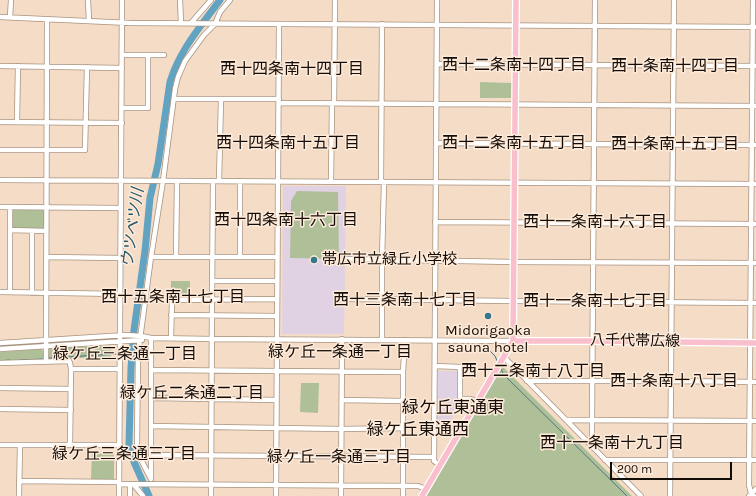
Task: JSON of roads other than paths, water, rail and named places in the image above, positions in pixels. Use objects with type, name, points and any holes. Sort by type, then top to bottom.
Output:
[{"type":"main road","points":[[422,496],[513,341],[516,0]]},
{"type":"main road","name":"八千代帯広線","points":[[513,341],[593,340],[753,343]]},
{"type":"street","points":[[10,0],[10,17]]},
{"type":"street","points":[[88,0],[89,21]]},
{"type":"street","points":[[119,496],[120,369],[123,338],[121,294],[122,0]]},
{"type":"street","points":[[180,0],[181,23]]},
{"type":"street","points":[[150,483],[139,456],[137,444],[139,338],[175,88],[185,61],[230,0]]},
{"type":"street","points":[[331,181],[335,0]]},
{"type":"street","points":[[437,0],[434,461],[440,465]]},
{"type":"street","points":[[591,446],[595,0]]},
{"type":"street","points":[[670,496],[674,0]]},
{"type":"street","points":[[753,0],[753,343],[750,382],[749,460],[749,484],[753,495]]},
{"type":"street","points":[[193,23],[209,1]]},
{"type":"street","points":[[0,17],[212,24],[438,24],[754,27]]},
{"type":"street","points":[[46,361],[47,19]]},
{"type":"street","points":[[276,496],[279,24]]},
{"type":"street","points":[[382,24],[382,340]]},
{"type":"street","points":[[122,55],[164,55]]},
{"type":"street","points":[[122,108],[148,108],[148,55]]},
{"type":"street","points":[[437,64],[754,66]]},
{"type":"street","points":[[0,66],[122,68]]},
{"type":"street","points":[[17,122],[18,66]]},
{"type":"street","points":[[0,150],[85,150],[87,68]]},
{"type":"street","points":[[174,99],[333,103],[754,106]]},
{"type":"street","points":[[211,496],[212,257],[221,99]]},
{"type":"street","points":[[0,122],[122,123]]},
{"type":"street","points":[[436,143],[754,145]]},
{"type":"street","points":[[0,180],[754,184]]},
{"type":"street","points":[[176,257],[178,181]]},
{"type":"street","points":[[240,181],[240,257]]},
{"type":"street","points":[[0,207],[121,208]]},
{"type":"street","points":[[10,208],[10,292]]},
{"type":"street","points":[[435,222],[753,223]]},
{"type":"street","points":[[10,230],[46,231]]},
{"type":"street","points":[[32,231],[32,293]]},
{"type":"street","points":[[46,257],[121,258]]},
{"type":"street","points":[[151,257],[277,257]]},
{"type":"street","points":[[347,259],[514,262],[753,263]]},
{"type":"street","points":[[212,281],[277,281]]},
{"type":"street","points":[[0,292],[121,294]]},
{"type":"street","points":[[171,338],[172,300],[277,299]]},
{"type":"street","points":[[350,299],[753,303]]},
{"type":"street","points":[[172,315],[277,316]]},
{"type":"street","points":[[0,343],[46,343],[123,338],[513,341]]},
{"type":"street","points":[[150,483],[151,338]]},
{"type":"street","points":[[341,496],[342,340]]},
{"type":"street","points":[[403,496],[405,340]]},
{"type":"street","points":[[0,349],[46,343]]},
{"type":"street","points":[[504,357],[641,496]]},
{"type":"street","points":[[0,363],[69,361],[71,369],[70,445]]},
{"type":"street","points":[[435,366],[460,367],[460,398],[471,399],[478,402]]},
{"type":"street","points":[[71,369],[120,369]]},
{"type":"street","points":[[151,370],[404,372]]},
{"type":"street","points":[[527,381],[756,382]]},
{"type":"street","points":[[0,388],[70,389]]},
{"type":"street","points":[[151,398],[276,400]]},
{"type":"street","points":[[342,400],[404,401]]},
{"type":"street","points":[[0,409],[71,410]]},
{"type":"street","points":[[567,420],[756,421]]},
{"type":"street","points":[[151,426],[403,428]]},
{"type":"street","points":[[0,445],[120,445]]},
{"type":"street","points":[[19,496],[20,445]]},
{"type":"street","points":[[151,455],[434,457]]},
{"type":"street","points":[[605,460],[756,460]]},
{"type":"street","points":[[19,481],[119,483],[134,485],[150,483],[211,485],[418,486],[426,489]]},
{"type":"street","points":[[130,496],[134,485]]},
{"type":"street","points":[[134,485],[143,496]]},
{"type":"street","points":[[753,495],[756,489]]},
{"type":"waterway","name":"ウツベツ川","points":[[149,496],[134,462],[129,445],[131,368],[134,330],[145,251],[150,198],[158,164],[170,82],[179,60],[191,39],[220,0]]},
{"type":"waterway","points":[[487,348],[495,356],[498,363]]},
{"type":"waterway","points":[[122,353],[132,351]]},
{"type":"waterway","points":[[49,358],[117,354]]},
{"type":"waterway","points":[[21,360],[43,359]]},
{"type":"waterway","points":[[0,361],[9,360]]},
{"type":"waterway","points":[[500,367],[504,375],[627,496]]},
{"type":"place","name":"帯広市立緑丘小学校","points":[[314,260]]},
{"type":"place","name":"Midorigaoka sauna hotel","points":[[488,316]]},
{"type":"district","name":"西十二条南十四丁目","points":[[514,65]]},
{"type":"district","name":"西十条南十四丁目","points":[[675,66]]},
{"type":"district","name":"西十四条南十四丁目","points":[[292,69]]},
{"type":"district","name":"西十四条南十五丁目","points":[[288,143]]},
{"type":"district","name":"西十二条南十五丁目","points":[[514,143]]},
{"type":"district","name":"西十条南十五丁目","points":[[675,144]]},
{"type":"district","name":"西十四条南十六丁目","points":[[286,220]]},
{"type":"district","name":"西十一条南十六丁目","points":[[595,222]]},
{"type":"district","name":"西十五条南十七丁目","points":[[173,297]]},
{"type":"district","name":"西十三条南十七丁目","points":[[405,300]]},
{"type":"district","name":"西十一条南十七丁目","points":[[595,301]]},
{"type":"district","name":"緑ケ丘一条通一丁目","points":[[340,352]]},
{"type":"district","name":"緑ケ丘三条通一丁目","points":[[125,354]]},
{"type":"district","name":"西十二条南十八丁目","points":[[533,371]]},
{"type":"district","name":"西十条南十八丁目","points":[[674,381]]},
{"type":"district","name":"緑ケ丘二条通二丁目","points":[[192,393]]},
{"type":"district","name":"緑ケ丘東通東","points":[[453,408]]},
{"type":"district","name":"緑ケ丘東通西","points":[[418,430]]},
{"type":"district","name":"西十一条南十九丁目","points":[[612,443]]},
{"type":"district","name":"緑ケ丘三条通三丁目","points":[[124,454]]},
{"type":"district","name":"緑ケ丘一条通三丁目","points":[[339,457]]}]
